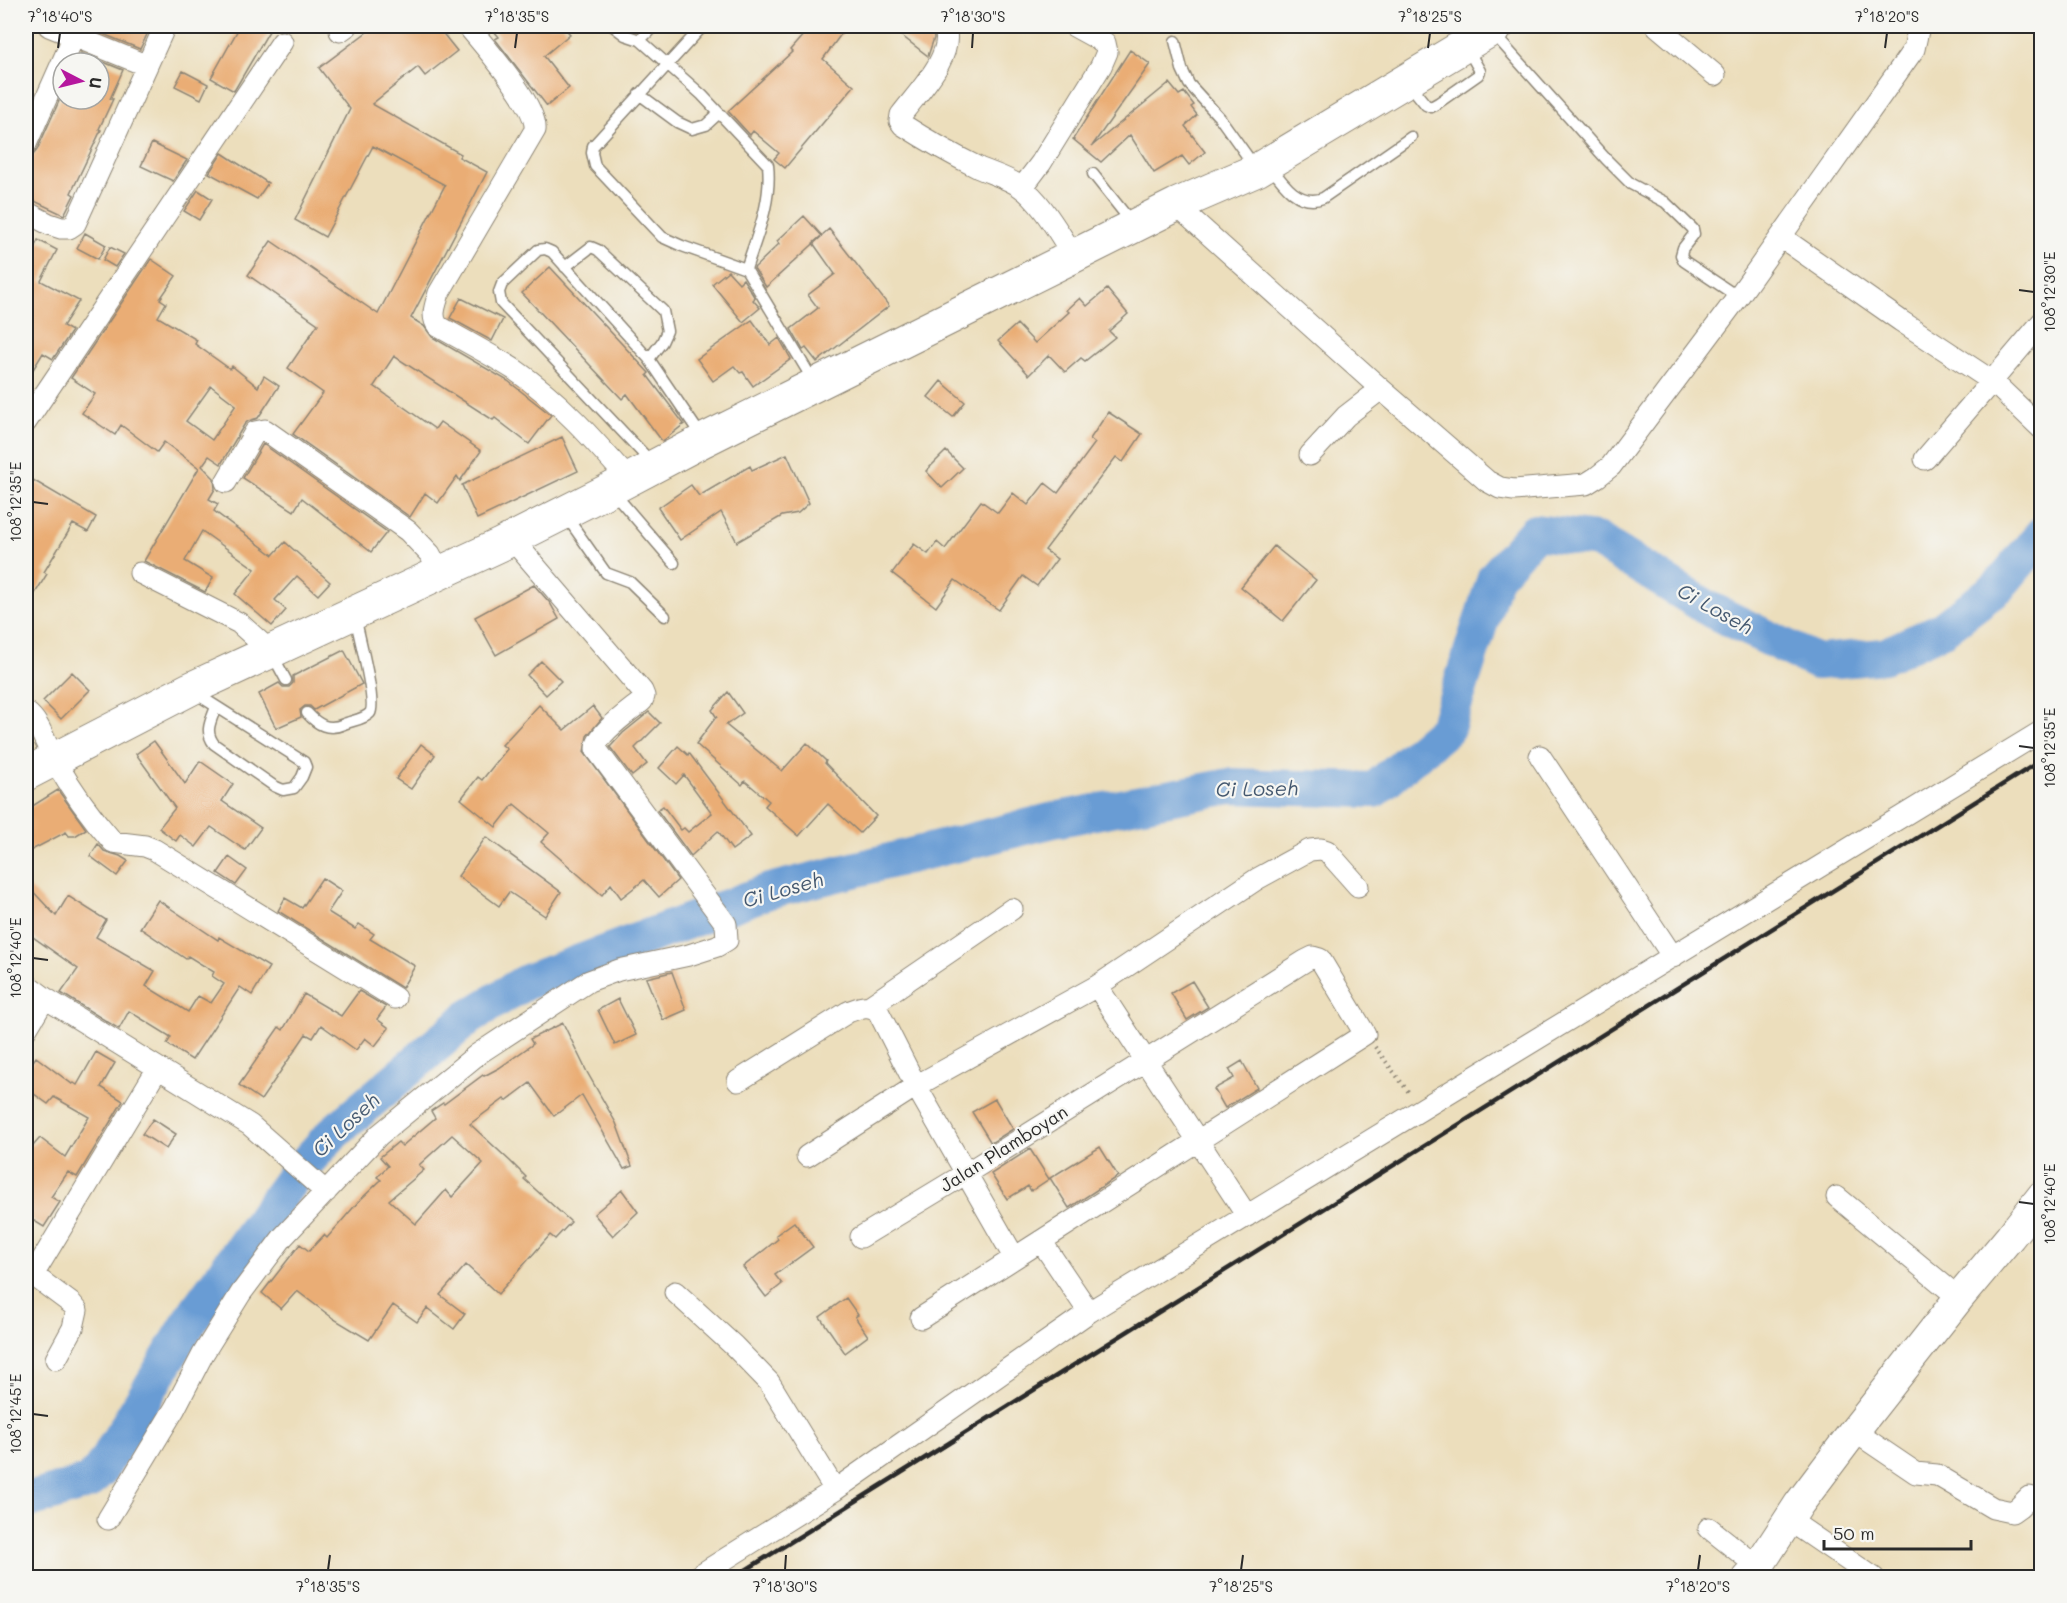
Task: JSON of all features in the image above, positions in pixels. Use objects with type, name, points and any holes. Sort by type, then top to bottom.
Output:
[{"type":"highway","points":[[39,766],[279,666],[354,613],[564,513],[704,440],[1176,205],[1262,166],[1484,34]]},
{"type":"street","points":[[49,26],[146,65]]},
{"type":"street","points":[[26,212],[55,226],[69,228],[75,224],[165,26]]},
{"type":"street","points":[[468,26],[526,101],[536,124],[535,130],[439,292],[434,309],[434,320],[438,326],[513,369],[535,385],[586,431],[632,478]]},
{"type":"street","points":[[944,26],[948,41],[942,59],[901,115],[900,121],[934,145],[1000,175],[1022,188],[1046,214],[1074,256]]},
{"type":"street","points":[[1022,188],[1041,163],[1087,90],[1107,52],[1106,43],[1074,26]]},
{"type":"street","points":[[1657,26],[1714,75]]},
{"type":"street","points":[[1176,205],[1487,481],[1500,488],[1514,490],[1586,484],[1611,466],[1738,297],[1914,49],[1919,26]]},
{"type":"street","points":[[26,144],[74,36]]},
{"type":"street","points":[[26,422],[282,42]]},
{"type":"street","points":[[1781,237],[1992,381],[2042,429]]},
{"type":"street","points":[[1924,459],[2042,322]]},
{"type":"street","points":[[1310,455],[1346,416],[1381,389]]},
{"type":"street","points":[[226,482],[255,432],[265,430],[408,531],[430,554],[440,573]]},
{"type":"street","points":[[108,1519],[175,1408],[203,1354],[241,1293],[283,1237],[379,1135],[487,1048],[589,981],[612,972],[677,958],[725,943],[728,935],[726,924],[694,884],[596,749],[596,743],[602,736],[642,701],[644,696],[642,691],[512,538]]},
{"type":"street","points":[[140,573],[239,623],[279,666]]},
{"type":"street","points":[[26,712],[38,726],[39,766],[113,842],[145,846],[155,850],[395,998]]},
{"type":"street","points":[[694,1578],[835,1490],[1089,1312],[2042,732]]},
{"type":"street","points":[[1540,756],[1673,957]]},
{"type":"street","points":[[807,1156],[916,1086],[1097,986],[1257,879],[1310,850],[1327,851],[1358,886]]},
{"type":"street","points":[[738,1082],[848,1012],[870,1006],[1012,909]]},
{"type":"street","name":"Jalan Plamboyan","points":[[861,1237],[1313,957],[1320,959],[1365,1034]]},
{"type":"street","points":[[26,984],[250,1125],[326,1192]]},
{"type":"street","points":[[1097,986],[1247,1216]]},
{"type":"street","points":[[26,1030],[45,998]]},
{"type":"street","points":[[870,1006],[878,1011],[916,1086],[1014,1257]]},
{"type":"street","points":[[921,1318],[1365,1034]]},
{"type":"street","points":[[56,1359],[73,1328],[77,1310],[72,1304],[28,1278],[158,1068]]},
{"type":"street","points":[[1709,1528],[1753,1573],[1854,1431],[2042,1196]]},
{"type":"street","points":[[1838,1197],[1959,1298]]},
{"type":"street","points":[[1041,1241],[1089,1312]]},
{"type":"street","points":[[675,1292],[769,1382],[835,1490]]},
{"type":"street","points":[[1854,1431],[1916,1473],[1937,1475],[1993,1508],[2012,1512],[2029,1497],[2042,1500]]},
{"type":"street","points":[[1789,1520],[1874,1578]]},
{"type":"lane","points":[[613,26],[625,35],[640,40],[702,95],[768,165],[770,181],[767,205],[746,268]]},
{"type":"lane","points":[[640,40],[654,26]]},
{"type":"lane","points":[[703,26],[593,146],[592,153],[596,166],[662,237],[746,268],[816,384]]},
{"type":"lane","points":[[1484,34],[1631,184],[1665,202],[1692,230],[1694,234],[1683,248],[1681,255],[1684,261],[1738,297]]},
{"type":"lane","points":[[1175,40],[1185,76],[1262,166],[1303,199],[1315,201],[1323,198],[1411,137]]},
{"type":"lane","points":[[639,94],[677,122],[692,129],[706,125],[719,113]]},
{"type":"lane","points":[[1093,174],[1134,226]]},
{"type":"lane","points":[[565,267],[584,251],[591,248],[598,250],[663,310],[667,331],[649,359]]},
{"type":"lane","points":[[674,563],[632,478],[501,303],[499,292],[502,284],[538,250],[545,249],[552,252],[649,359],[704,440]]},
{"type":"lane","points":[[564,513],[606,573],[630,582],[665,616]]},
{"type":"lane","points":[[307,713],[316,724],[338,727],[368,715],[372,710],[370,687],[354,613]]},
{"type":"lane","points":[[203,698],[303,762],[306,767],[294,788],[284,790],[274,786],[214,744],[209,737],[203,698]]},
{"type":"path","points":[[1365,1034],[1422,1109]]},
{"type":"building","points":[[87,26],[151,26],[140,49]]},
{"type":"building","points":[[240,26],[272,26],[234,91],[211,78]]},
{"type":"building","points":[[375,26],[437,26],[457,51],[425,76],[418,67],[372,104],[461,154],[459,157],[487,172],[411,318],[424,326],[432,337],[508,381],[551,415],[529,444],[495,418],[493,420],[394,356],[374,386],[435,429],[440,422],[481,451],[460,481],[457,476],[438,503],[425,493],[410,517],[293,434],[323,393],[288,368],[318,324],[248,275],[271,241],[378,314],[445,185],[373,146],[325,237],[295,220],[350,109],[319,68]]},
{"type":"building","points":[[490,26],[563,26],[570,34],[544,56],[569,88],[547,106],[495,39],[499,37]]},
{"type":"building","points":[[811,26],[847,26],[823,59],[854,86],[785,168],[774,159],[779,153],[753,131],[750,135],[728,111],[792,52],[790,50]]},
{"type":"building","points":[[889,26],[932,26],[934,38],[928,56]]},
{"type":"building","points":[[1130,50],[1150,64],[1092,146],[1169,83],[1179,95],[1184,92],[1194,105],[1191,107],[1197,115],[1185,126],[1205,152],[1189,165],[1182,156],[1154,173],[1130,135],[1101,162],[1073,139]]},
{"type":"building","points":[[111,65],[123,70],[111,97]]},
{"type":"building","points":[[183,71],[208,84],[201,99],[175,86]]},
{"type":"building","points":[[55,111],[107,111],[99,129],[101,130],[71,193],[74,195],[64,215],[26,197],[26,156],[33,155]]},
{"type":"building","points":[[152,143],[187,160],[173,181],[141,166]]},
{"type":"building","points":[[222,153],[268,183],[257,199],[209,173]]},
{"type":"building","points":[[198,190],[212,199],[199,220],[184,211]]},
{"type":"building","points":[[804,216],[822,236],[766,287],[754,268],[779,244],[777,241]]},
{"type":"building","points":[[829,229],[889,306],[817,362],[806,348],[803,350],[791,329],[818,308],[808,295],[835,274],[813,243]]},
{"type":"building","points":[[85,233],[106,245],[98,259],[77,248]]},
{"type":"building","points":[[38,240],[57,250],[41,281],[79,301],[63,326],[72,331],[53,359],[43,353],[26,381],[26,264]]},
{"type":"building","points":[[110,247],[124,254],[115,267],[103,260]]},
{"type":"building","points":[[151,259],[176,276],[160,299],[166,303],[158,317],[197,340],[195,344],[230,369],[232,366],[258,387],[264,376],[279,386],[258,418],[244,425],[221,464],[209,456],[202,466],[214,478],[215,489],[209,499],[218,504],[214,511],[273,555],[285,542],[330,582],[318,595],[297,576],[275,600],[286,610],[272,626],[235,594],[255,569],[202,531],[185,561],[213,578],[205,592],[144,561],[199,468],[164,442],[157,452],[121,425],[115,435],[82,413],[95,394],[71,378]],"holes":[[[211,386],[236,405],[212,440],[186,421]]]},
{"type":"building","points":[[550,267],[649,373],[647,375],[684,424],[664,440],[662,441],[627,394],[622,399],[522,293]]},
{"type":"building","points":[[728,271],[739,283],[743,279],[755,298],[753,300],[760,308],[743,322],[712,284]]},
{"type":"building","points":[[1107,289],[1128,314],[1109,331],[1115,337],[1085,361],[1081,358],[1065,372],[1049,355],[1029,375],[998,341],[1017,324],[1035,343],[1069,312],[1067,310],[1080,298],[1087,306]]},
{"type":"building","points":[[461,298],[503,319],[492,341],[450,318]]},
{"type":"building","points":[[752,320],[770,345],[779,338],[791,359],[753,386],[743,372],[740,373],[734,366],[713,381],[697,359]]},
{"type":"building","points":[[941,381],[965,402],[953,417],[928,397]]},
{"type":"building","points":[[1108,412],[1142,434],[1123,462],[1116,457],[1045,550],[1057,559],[1037,586],[1023,576],[999,610],[955,580],[936,607],[892,573],[914,544],[928,554],[937,542],[945,549],[981,501],[998,513],[1013,493],[1028,505],[1045,483],[1058,493],[1095,443],[1090,439]]},
{"type":"building","points":[[562,437],[578,471],[477,519],[462,485]]},
{"type":"building","points":[[263,444],[387,532],[371,552],[302,498],[294,511],[243,478]]},
{"type":"building","points":[[946,451],[963,468],[942,488],[926,471]]},
{"type":"building","points":[[787,454],[809,503],[798,513],[782,516],[737,542],[721,512],[680,540],[658,508],[691,485],[699,496],[750,466],[752,470]]},
{"type":"building","points":[[26,476],[96,517],[88,532],[73,524],[44,572],[47,574],[26,608]]},
{"type":"building","points":[[1274,546],[1316,580],[1283,621],[1241,587]]},
{"type":"building","points":[[534,585],[550,603],[559,619],[496,655],[475,617]]},
{"type":"building","points":[[344,650],[362,684],[314,710],[310,706],[305,706],[300,710],[301,717],[276,728],[259,694],[279,683],[283,687],[289,687],[293,683],[293,676]]},
{"type":"building","points":[[541,661],[561,681],[546,695],[527,675]]},
{"type":"building","points":[[72,672],[90,690],[61,719],[43,701]]},
{"type":"building","points":[[728,692],[743,713],[726,725],[782,771],[807,743],[826,761],[825,763],[876,816],[860,833],[828,804],[799,836],[765,806],[769,801],[745,781],[742,785],[696,744],[717,718],[712,710]]},
{"type":"building","points":[[539,705],[564,730],[593,706],[602,718],[587,736],[584,752],[678,880],[659,897],[644,880],[621,898],[611,884],[602,895],[541,842],[549,833],[514,804],[496,827],[461,799],[478,777],[482,780],[507,749],[502,745]]},
{"type":"building","points":[[649,712],[660,723],[635,748],[647,764],[632,776],[610,747]]},
{"type":"building","points":[[154,741],[185,784],[200,761],[233,784],[222,801],[261,828],[245,850],[211,827],[196,847],[180,835],[176,841],[159,828],[175,808],[136,754]]},
{"type":"building","points":[[421,744],[435,755],[411,789],[396,779]]},
{"type":"building","points":[[678,746],[688,755],[689,753],[751,836],[732,850],[718,831],[691,856],[657,810],[663,806],[681,830],[684,828],[688,832],[712,813],[684,775],[676,784],[659,768]]},
{"type":"building","points":[[58,790],[86,829],[75,836],[69,836],[66,832],[26,853],[26,810]]},
{"type":"building","points":[[486,837],[561,892],[545,916],[509,892],[499,906],[458,876]]},
{"type":"building","points":[[98,844],[104,851],[128,861],[117,876],[90,856]]},
{"type":"building","points":[[229,857],[247,870],[236,885],[218,873]]},
{"type":"building","points":[[322,878],[342,891],[328,912],[355,929],[359,924],[374,934],[370,939],[415,966],[402,988],[278,911],[285,898],[302,908]]},
{"type":"building","points":[[26,884],[56,916],[68,896],[106,920],[96,937],[155,971],[146,986],[188,1012],[198,996],[211,1003],[224,984],[212,976],[214,972],[188,956],[186,959],[140,928],[158,900],[218,940],[219,937],[269,967],[252,995],[240,987],[192,1060],[167,1044],[171,1037],[129,1011],[119,1029],[61,993],[78,969],[26,932]]},
{"type":"building","points":[[672,972],[686,1010],[663,1020],[646,978]]},
{"type":"building","points":[[1192,981],[1208,1007],[1187,1020],[1171,993]]},
{"type":"building","points":[[359,991],[386,1007],[377,1019],[389,1028],[375,1046],[365,1038],[356,1050],[321,1025],[313,1038],[306,1034],[261,1100],[239,1085],[279,1027],[283,1030],[304,994],[341,1016]]},
{"type":"building","points":[[618,999],[636,1035],[615,1045],[598,1010]]},
{"type":"building","points":[[563,1023],[616,1123],[632,1166],[624,1169],[582,1095],[554,1116],[530,1083],[470,1124],[526,1177],[524,1179],[571,1222],[555,1239],[550,1235],[498,1294],[466,1265],[440,1295],[465,1314],[454,1329],[427,1308],[417,1322],[393,1305],[369,1340],[334,1319],[297,1291],[281,1309],[262,1293],[300,1244],[309,1251],[324,1235],[327,1238],[381,1180],[377,1177],[388,1166],[380,1157],[398,1142],[402,1146],[435,1118],[431,1111],[533,1044],[530,1039]],"holes":[[[452,1135],[483,1163],[452,1197],[446,1190],[416,1224],[389,1200],[424,1170],[419,1165]]]},
{"type":"building","points":[[96,1052],[115,1063],[101,1087],[123,1101],[77,1177],[68,1172],[51,1197],[60,1202],[44,1227],[26,1216],[26,1140],[33,1146],[40,1138],[65,1157],[89,1117],[54,1097],[48,1104],[26,1088],[26,1071],[36,1057],[72,1084],[77,1085]]},
{"type":"building","points":[[1242,1061],[1257,1088],[1225,1108],[1214,1089],[1234,1078],[1229,1069]]},
{"type":"building","points":[[995,1099],[1013,1129],[991,1143],[972,1112]]},
{"type":"building","points":[[153,1119],[176,1134],[166,1149],[142,1134]]},
{"type":"building","points":[[1100,1147],[1118,1176],[1069,1208],[1050,1178]]},
{"type":"building","points":[[1030,1149],[1049,1179],[1031,1191],[1028,1186],[1007,1199],[991,1174]]},
{"type":"building","points":[[622,1190],[638,1212],[613,1236],[594,1214]]},
{"type":"building","points":[[794,1222],[813,1247],[775,1275],[782,1284],[766,1297],[743,1267],[778,1239],[776,1235]]},
{"type":"building","points":[[846,1298],[858,1315],[855,1317],[868,1336],[845,1353],[820,1317]]},
{"type":"waterway","name":"Ci Loseh","points":[[302,1167],[332,1134],[469,1017],[524,983],[769,891],[1054,820],[1230,786],[1374,790],[1447,728],[1495,577],[1535,532],[1597,540],[1711,610],[1817,662],[1884,656],[1943,629],[1999,586],[2042,534]]},
{"type":"waterway","name":"Ci Loseh","points":[[26,1501],[88,1482],[100,1471],[197,1310],[297,1172]]},
{"type":"railway","points":[[733,1578],[2042,760]]}]
